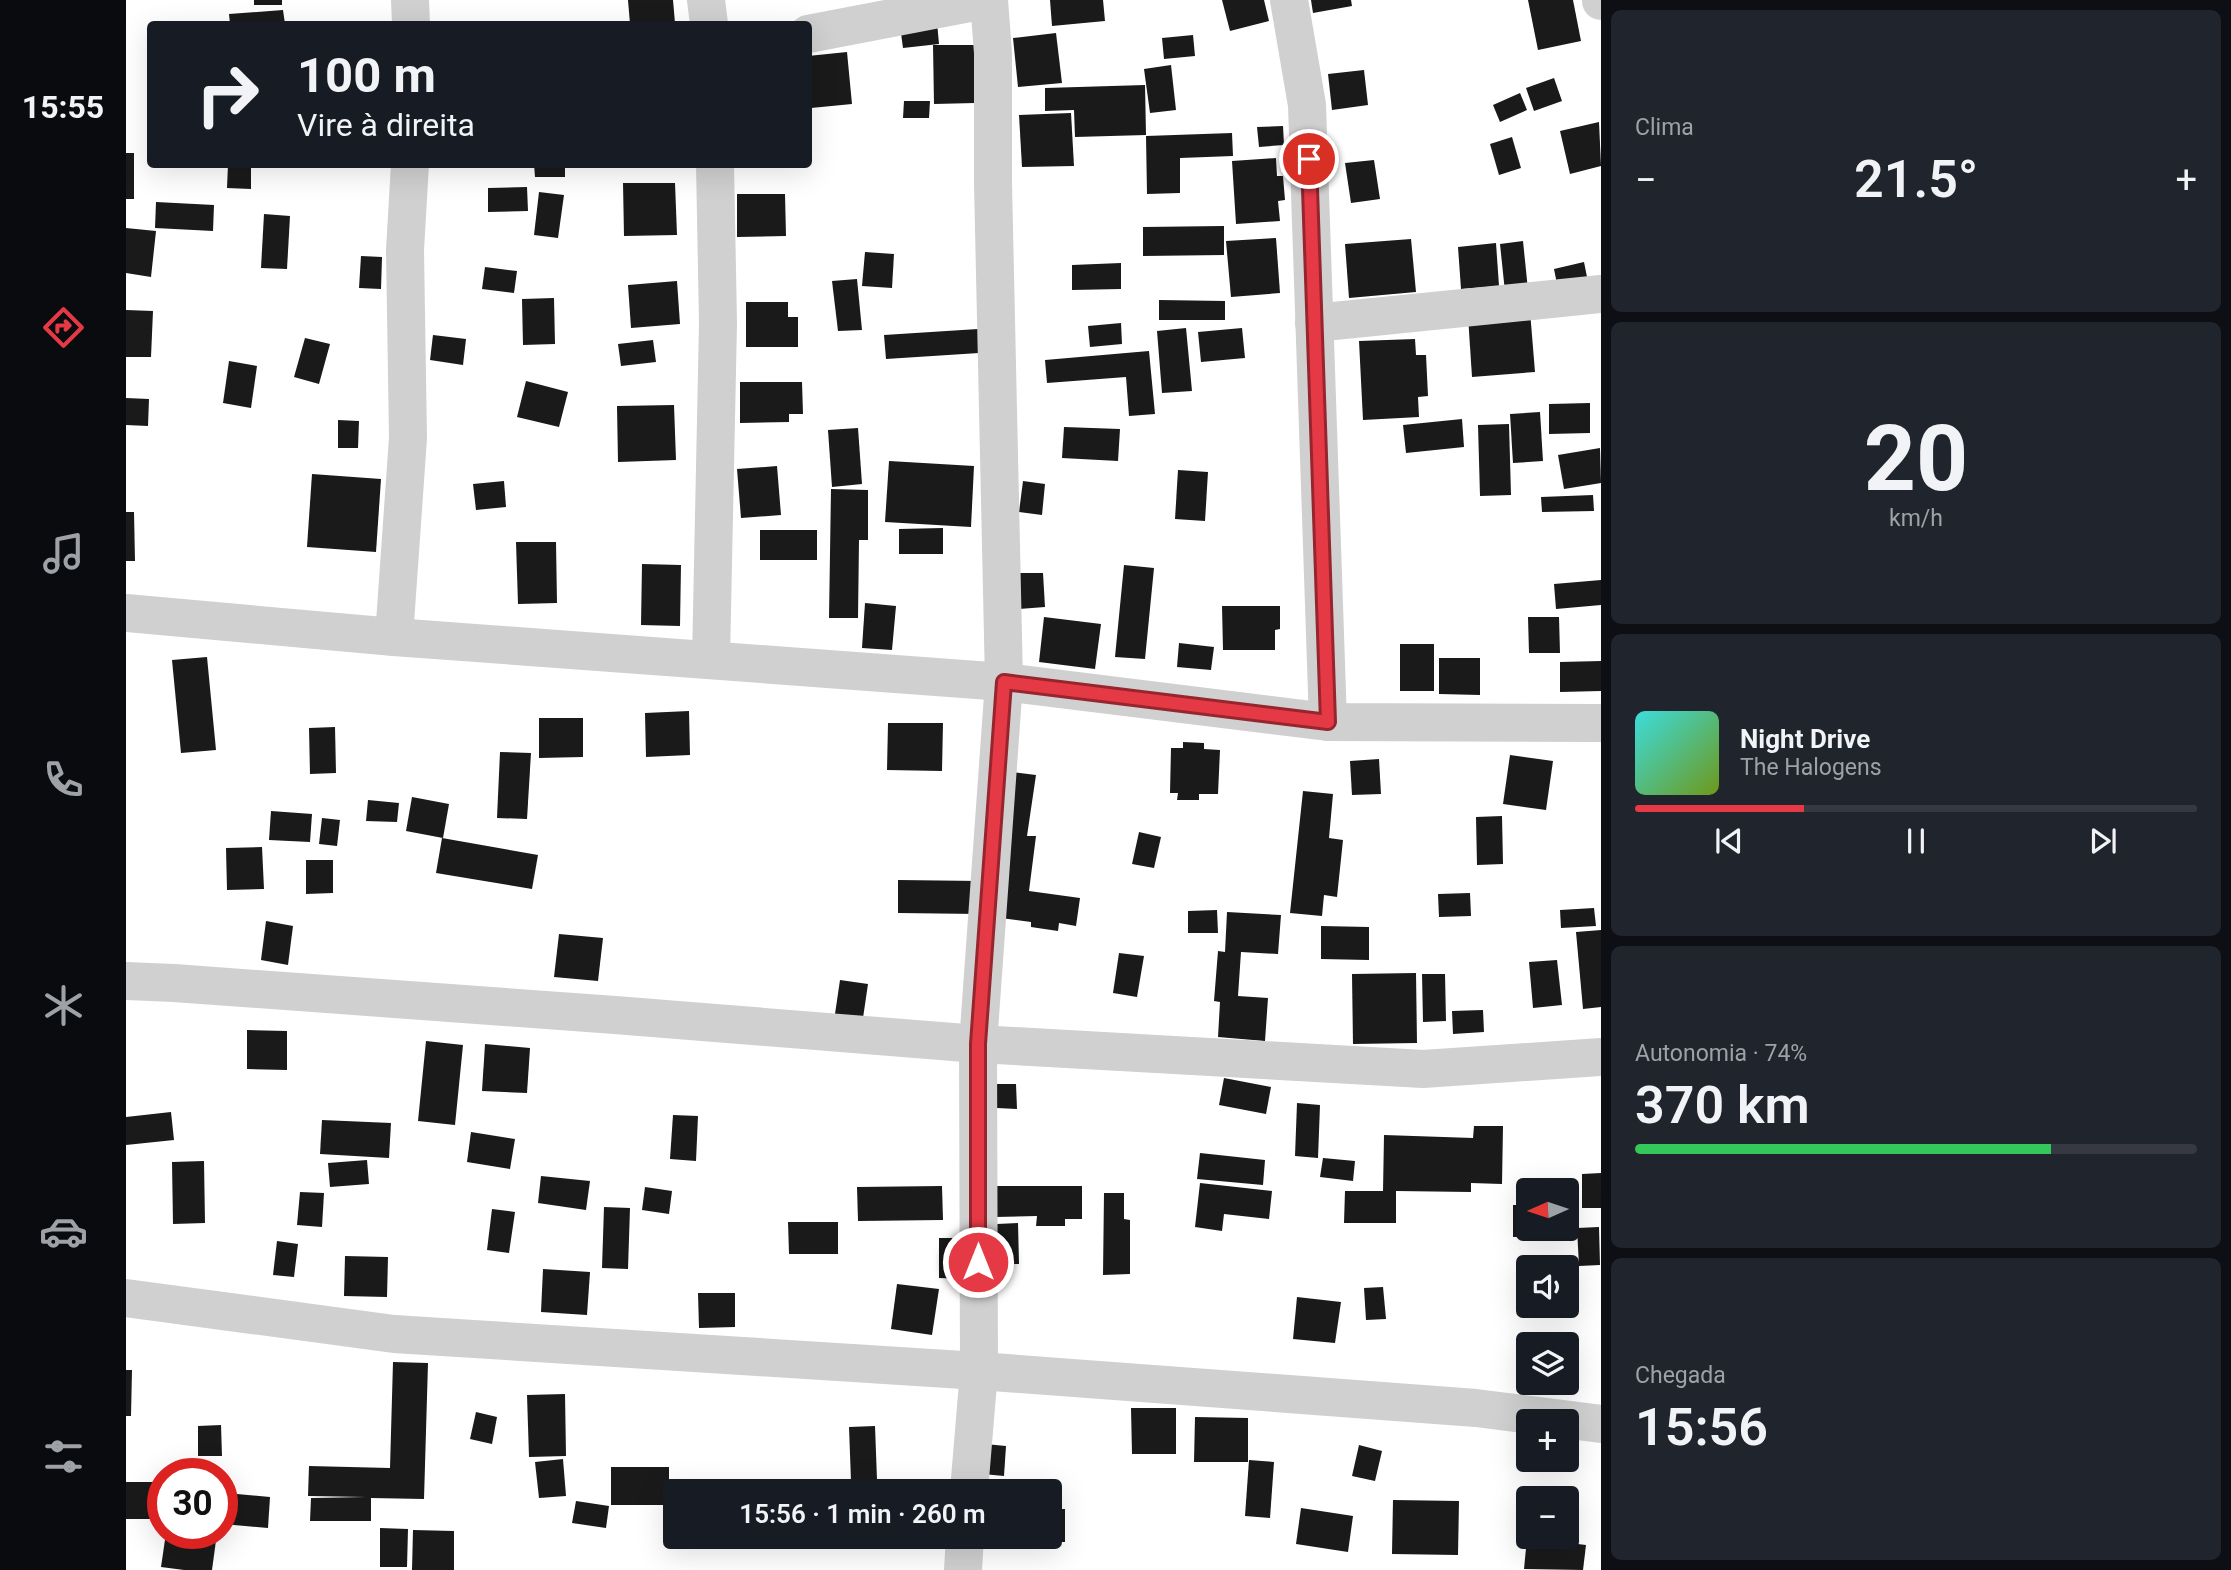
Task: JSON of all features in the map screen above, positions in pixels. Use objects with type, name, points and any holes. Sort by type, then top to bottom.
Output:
[{"type":"street","points":[[410,0],[411,21]]},
{"type":"street","points":[[706,0],[709,21]]},
{"type":"street","points":[[812,33],[987,0],[993,53],[993,183],[1004,682],[978,1044],[979,1371],[970,1479]]},
{"type":"street","points":[[1289,0],[1307,105],[1328,722]]},
{"type":"street","points":[[394,637],[408,438],[405,250],[410,168]]},
{"type":"street","points":[[711,659],[718,323],[715,168]]},
{"type":"street","points":[[1314,323],[1601,294]]},
{"type":"street","points":[[126,613],[394,637],[1004,682],[1328,722],[1601,723]]},
{"type":"street","points":[[126,981],[978,1044],[1423,1069],[1601,1056]]},
{"type":"street","points":[[126,1298],[394,1334],[979,1371],[1476,1408],[1601,1424]]},
{"type":"street","points":[[963,1570],[964,1549]]},
{"type":"building","points":[[254,0],[282,0],[282,5],[254,5]]},
{"type":"building","points":[[628,0],[673,0],[675,21],[630,21]]},
{"type":"building","points":[[1050,0],[1103,0],[1105,21],[1052,26]]},
{"type":"building","points":[[1222,0],[1264,0],[1269,21],[1230,31]]},
{"type":"building","points":[[1311,0],[1351,0],[1352,6],[1313,13]]},
{"type":"building","points":[[1528,0],[1573,0],[1581,41],[1538,50]]},
{"type":"building","points":[[283,10],[285,21],[230,21],[229,14]]},
{"type":"building","points":[[937,22],[939,44],[903,48],[900,26]]},
{"type":"building","points":[[1056,33],[1062,83],[1018,87],[1013,38]]},
{"type":"building","points":[[1193,35],[1195,56],[1164,59],[1162,38]]},
{"type":"building","points":[[933,45],[974,45],[975,103],[934,104]]},
{"type":"building","points":[[847,52],[852,104],[812,108],[812,56]]},
{"type":"building","points":[[1171,65],[1176,110],[1150,113],[1144,69]]},
{"type":"building","points":[[1364,70],[1368,105],[1332,110],[1328,74]]},
{"type":"building","points":[[1554,78],[1562,101],[1534,111],[1526,88]]},
{"type":"building","points":[[1145,85],[1146,135],[1075,137],[1074,110],[1045,111],[1045,88]]},
{"type":"building","points":[[1520,93],[1527,110],[1500,122],[1493,105]]},
{"type":"building","points":[[904,101],[930,101],[929,118],[903,118]]},
{"type":"building","points":[[1071,113],[1074,166],[1022,167],[1019,115]]},
{"type":"building","points":[[1599,122],[1601,166],[1570,174],[1560,131]]},
{"type":"building","points":[[1283,126],[1284,145],[1259,147],[1257,127]]},
{"type":"building","points":[[1232,133],[1233,156],[1180,158],[1180,193],[1147,194],[1146,136]]},
{"type":"building","points":[[1512,137],[1521,168],[1499,175],[1490,144]]},
{"type":"building","points":[[126,153],[134,153],[134,199],[126,199]]},
{"type":"building","points":[[1276,158],[1277,176],[1283,176],[1285,200],[1278,201],[1280,221],[1236,224],[1232,161]]},
{"type":"building","points":[[1374,160],[1380,199],[1351,203],[1345,163]]},
{"type":"building","points":[[228,168],[251,168],[251,189],[227,188]]},
{"type":"building","points":[[534,168],[565,168],[565,177],[535,177]]},
{"type":"building","points":[[623,183],[675,183],[677,235],[624,236]]},
{"type":"building","points":[[527,187],[528,211],[488,212],[488,188]]},
{"type":"building","points":[[539,192],[564,195],[558,238],[534,235]]},
{"type":"building","points":[[737,194],[785,194],[786,236],[737,237]]},
{"type":"building","points":[[156,202],[214,205],[213,231],[155,228]]},
{"type":"building","points":[[264,214],[290,216],[287,269],[261,268]]},
{"type":"building","points":[[1224,226],[1224,255],[1143,256],[1143,227]]},
{"type":"building","points":[[126,228],[156,231],[151,277],[126,273]]},
{"type":"building","points":[[1276,238],[1280,293],[1231,297],[1226,241]]},
{"type":"building","points":[[1411,239],[1416,292],[1349,298],[1345,244]]},
{"type":"building","points":[[1523,241],[1528,290],[1505,292],[1500,244]]},
{"type":"building","points":[[1496,243],[1499,286],[1461,289],[1458,247]]},
{"type":"building","points":[[865,252],[894,254],[892,288],[862,286]]},
{"type":"building","points":[[361,256],[382,257],[381,289],[359,288]]},
{"type":"building","points":[[1584,262],[1588,282],[1558,289],[1554,269]]},
{"type":"building","points":[[1121,263],[1121,289],[1072,290],[1072,265]]},
{"type":"building","points":[[485,267],[517,271],[514,293],[482,289]]},
{"type":"building","points":[[857,279],[862,330],[838,331],[832,281]]},
{"type":"building","points":[[677,281],[680,324],[631,328],[628,285]]},
{"type":"building","points":[[554,298],[555,344],[523,345],[522,299]]},
{"type":"building","points":[[1159,300],[1225,301],[1225,320],[1159,320]]},
{"type":"building","points":[[746,302],[788,302],[788,317],[798,317],[798,347],[746,347]]},
{"type":"building","points":[[126,310],[153,311],[151,357],[126,357]]},
{"type":"building","points":[[1530,311],[1535,372],[1472,377],[1468,316]]},
{"type":"building","points":[[1121,323],[1122,344],[1090,347],[1088,326]]},
{"type":"building","points":[[1186,328],[1192,391],[1162,393],[1157,331]]},
{"type":"building","points":[[1242,328],[1245,358],[1201,362],[1198,332]]},
{"type":"building","points":[[978,329],[979,353],[886,359],[884,335]]},
{"type":"building","points":[[433,335],[466,339],[463,365],[430,360]]},
{"type":"building","points":[[305,338],[330,344],[319,384],[294,377]]},
{"type":"building","points":[[1415,339],[1416,355],[1426,355],[1428,396],[1418,397],[1419,417],[1363,420],[1359,341]]},
{"type":"building","points":[[653,340],[656,362],[621,366],[618,344]]},
{"type":"building","points":[[1149,351],[1155,414],[1129,416],[1126,377],[1047,383],[1045,360]]},
{"type":"building","points":[[229,361],[257,366],[251,408],[223,403]]},
{"type":"building","points":[[526,381],[568,392],[559,427],[517,417]]},
{"type":"building","points":[[740,382],[802,382],[803,414],[789,414],[789,422],[740,423]]},
{"type":"building","points":[[126,398],[149,399],[148,426],[126,425]]},
{"type":"building","points":[[1590,403],[1590,433],[1549,434],[1549,404]]},
{"type":"building","points":[[674,405],[676,460],[618,462],[617,406]]},
{"type":"building","points":[[1540,412],[1543,461],[1513,463],[1510,414]]},
{"type":"building","points":[[1462,419],[1464,447],[1406,453],[1403,425]]},
{"type":"building","points":[[338,420],[359,421],[358,448],[338,448]]},
{"type":"building","points":[[1509,424],[1511,495],[1480,496],[1478,425]]},
{"type":"building","points":[[1064,427],[1120,429],[1118,461],[1062,458]]},
{"type":"building","points":[[858,428],[862,484],[832,487],[828,430]]},
{"type":"building","points":[[1600,448],[1601,483],[1564,489],[1558,455]]},
{"type":"building","points":[[889,461],[974,466],[971,527],[885,522]]},
{"type":"building","points":[[777,466],[781,515],[741,518],[737,469]]},
{"type":"building","points":[[1178,470],[1208,472],[1205,521],[1175,519]]},
{"type":"building","points":[[312,474],[381,479],[376,552],[307,547]]},
{"type":"building","points":[[504,481],[506,507],[476,510],[473,484]]},
{"type":"building","points":[[1023,481],[1045,484],[1042,515],[1019,512]]},
{"type":"building","points":[[831,489],[868,490],[868,540],[859,540],[858,618],[829,618]]},
{"type":"building","points":[[1593,495],[1594,511],[1542,512],[1541,497]]},
{"type":"building","points":[[126,512],[134,512],[135,561],[126,561]]},
{"type":"building","points":[[943,528],[943,554],[899,554],[899,529]]},
{"type":"building","points":[[760,530],[817,530],[817,560],[760,560]]},
{"type":"building","points":[[516,542],[556,542],[557,603],[518,604]]},
{"type":"building","points":[[642,564],[681,565],[680,626],[641,625]]},
{"type":"building","points":[[1124,565],[1154,568],[1145,659],[1115,657]]},
{"type":"building","points":[[1017,573],[1043,573],[1045,607],[1019,609]]},
{"type":"building","points":[[1601,580],[1601,605],[1556,609],[1554,584]]},
{"type":"building","points":[[865,603],[896,606],[892,650],[862,648]]},
{"type":"building","points":[[1222,606],[1280,606],[1280,629],[1275,630],[1275,650],[1223,650]]},
{"type":"building","points":[[1044,617],[1101,624],[1095,669],[1039,662]]},
{"type":"building","points":[[1528,617],[1559,617],[1560,653],[1529,653]]},
{"type":"building","points":[[1179,643],[1214,647],[1211,670],[1177,667]]},
{"type":"building","points":[[1400,644],[1434,644],[1434,691],[1400,691]]},
{"type":"building","points":[[207,657],[216,750],[181,753],[172,660]]},
{"type":"building","points":[[1439,658],[1480,658],[1480,695],[1439,694]]},
{"type":"building","points":[[1601,661],[1601,691],[1560,692],[1560,662]]},
{"type":"building","points":[[689,711],[690,755],[646,757],[645,713]]},
{"type":"building","points":[[539,718],[583,718],[583,757],[539,758]]},
{"type":"building","points":[[888,723],[943,723],[942,771],[887,770]]},
{"type":"building","points":[[335,727],[336,773],[310,774],[309,728]]},
{"type":"building","points":[[1183,742],[1204,743],[1204,749],[1220,750],[1218,794],[1199,794],[1199,800],[1177,800],[1178,793],[1170,793],[1171,748],[1183,748]]},
{"type":"building","points":[[500,752],[531,753],[527,819],[497,818]]},
{"type":"building","points":[[1510,755],[1553,761],[1546,810],[1503,804]]},
{"type":"building","points":[[1379,759],[1381,794],[1352,795],[1350,761]]},
{"type":"building","points":[[1013,772],[1036,775],[1027,836],[1036,836],[1029,891],[1080,898],[1076,926],[1059,923],[1058,931],[1031,927],[1031,922],[993,917]]},
{"type":"building","points":[[1303,791],[1333,794],[1329,838],[1343,840],[1337,897],[1324,895],[1322,916],[1290,913]]},
{"type":"building","points":[[412,797],[449,804],[443,838],[406,831]]},
{"type":"building","points":[[368,800],[399,803],[397,822],[366,821]]},
{"type":"building","points":[[271,811],[312,814],[310,842],[269,840]]},
{"type":"building","points":[[1502,816],[1503,864],[1477,865],[1476,817]]},
{"type":"building","points":[[322,818],[340,820],[337,846],[319,844]]},
{"type":"building","points":[[1139,832],[1161,837],[1154,868],[1132,864]]},
{"type":"building","points":[[442,838],[538,855],[532,889],[436,873]]},
{"type":"building","points":[[262,847],[264,889],[227,890],[226,848]]},
{"type":"building","points":[[306,860],[333,860],[333,893],[306,894]]},
{"type":"building","points":[[898,880],[980,881],[979,914],[898,913]]},
{"type":"building","points":[[1470,893],[1471,916],[1439,917],[1438,894]]},
{"type":"building","points":[[1594,908],[1596,926],[1561,928],[1560,910]]},
{"type":"building","points":[[1217,910],[1218,933],[1188,933],[1188,911]]},
{"type":"building","points":[[1227,912],[1281,915],[1278,954],[1241,952],[1238,996],[1268,998],[1265,1041],[1218,1037],[1220,1002],[1214,1001],[1218,951],[1225,952]]},
{"type":"building","points":[[266,921],[293,926],[288,965],[261,960]]},
{"type":"building","points":[[1321,926],[1369,927],[1369,960],[1321,959]]},
{"type":"building","points":[[1601,930],[1601,1007],[1583,1009],[1576,932]]},
{"type":"building","points":[[559,934],[603,938],[598,981],[554,977]]},
{"type":"building","points":[[1119,953],[1144,956],[1137,997],[1113,993]]},
{"type":"building","points":[[1557,960],[1562,1005],[1533,1008],[1529,962]]},
{"type":"building","points":[[1416,973],[1417,1043],[1353,1044],[1352,974]]},
{"type":"building","points":[[1422,974],[1445,974],[1446,1021],[1423,1022]]},
{"type":"building","points":[[840,980],[868,984],[863,1018],[835,1014]]},
{"type":"building","points":[[1483,1010],[1484,1032],[1453,1034],[1452,1011]]},
{"type":"building","points":[[247,1030],[287,1031],[287,1070],[247,1069]]},
{"type":"building","points":[[426,1041],[463,1045],[455,1125],[418,1121]]},
{"type":"building","points":[[485,1044],[530,1048],[527,1093],[482,1091]]},
{"type":"building","points":[[1224,1078],[1271,1087],[1266,1114],[1219,1105]]},
{"type":"building","points":[[996,1084],[1016,1084],[1017,1109],[997,1108]]},
{"type":"building","points":[[1297,1103],[1320,1105],[1318,1158],[1295,1156]]},
{"type":"building","points":[[171,1112],[174,1140],[126,1145],[126,1117]]},
{"type":"building","points":[[673,1115],[698,1116],[696,1161],[670,1159]]},
{"type":"building","points":[[322,1120],[391,1123],[389,1158],[320,1154]]},
{"type":"building","points":[[1474,1126],[1503,1126],[1502,1184],[1471,1183],[1471,1192],[1396,1191],[1396,1223],[1344,1223],[1345,1191],[1383,1191],[1384,1135],[1473,1138]]},
{"type":"building","points":[[471,1132],[515,1139],[510,1169],[467,1162]]},
{"type":"building","points":[[1200,1153],[1265,1160],[1263,1185],[1197,1179]]},
{"type":"building","points":[[1323,1158],[1355,1161],[1353,1181],[1320,1177]]},
{"type":"building","points":[[367,1160],[369,1184],[330,1187],[328,1163]]},
{"type":"building","points":[[204,1161],[205,1223],[173,1224],[172,1162]]},
{"type":"building","points":[[1601,1173],[1601,1208],[1582,1208],[1582,1174]]},
{"type":"building","points":[[541,1176],[590,1181],[586,1210],[538,1203]]},
{"type":"building","points":[[1200,1183],[1272,1191],[1269,1219],[1224,1214],[1222,1231],[1195,1227]]},
{"type":"building","points":[[942,1186],[943,1220],[858,1221],[857,1187]]},
{"type":"building","points":[[994,1186],[1082,1186],[1082,1219],[1065,1219],[1065,1226],[1036,1226],[1037,1216],[995,1217]]},
{"type":"building","points":[[645,1187],[672,1191],[669,1214],[642,1210]]},
{"type":"building","points":[[300,1192],[324,1193],[322,1227],[297,1225]]},
{"type":"building","points":[[1104,1193],[1124,1193],[1124,1219],[1130,1220],[1130,1274],[1103,1275]]},
{"type":"building","points":[[1513,1205],[1516,1205],[1516,1237],[1513,1237]]},
{"type":"building","points":[[604,1207],[630,1208],[628,1269],[602,1268]]},
{"type":"building","points":[[492,1209],[515,1212],[509,1253],[487,1250]]},
{"type":"building","points":[[788,1222],[838,1222],[838,1254],[789,1254]]},
{"type":"building","points":[[1018,1223],[1019,1264],[997,1264],[997,1224]]},
{"type":"building","points":[[1599,1227],[1600,1265],[1579,1266],[1579,1228]]},
{"type":"building","points":[[939,1238],[968,1238],[968,1279],[939,1278]]},
{"type":"building","points":[[277,1241],[298,1244],[294,1277],[273,1275]]},
{"type":"building","points":[[345,1256],[388,1257],[387,1297],[344,1296]]},
{"type":"building","points":[[543,1269],[590,1272],[587,1315],[541,1312]]},
{"type":"building","points":[[897,1284],[939,1289],[932,1335],[891,1329]]},
{"type":"building","points":[[1383,1287],[1386,1319],[1366,1320],[1364,1288]]},
{"type":"building","points":[[698,1293],[735,1293],[735,1327],[699,1328]]},
{"type":"building","points":[[1297,1297],[1341,1302],[1335,1343],[1293,1339]]},
{"type":"building","points":[[393,1362],[428,1363],[424,1499],[371,1498],[371,1521],[310,1521],[311,1498],[366,1497],[308,1496],[309,1466],[390,1468]]},
{"type":"building","points":[[126,1370],[132,1370],[131,1416],[126,1416]]},
{"type":"building","points":[[565,1394],[566,1456],[529,1457],[527,1395]]},
{"type":"building","points":[[1131,1408],[1176,1408],[1176,1454],[1132,1454]]},
{"type":"building","points":[[476,1412],[497,1417],[492,1444],[470,1439]]},
{"type":"building","points":[[1195,1417],[1248,1418],[1248,1462],[1194,1462]]},
{"type":"building","points":[[221,1425],[222,1456],[198,1456],[198,1426]]},
{"type":"building","points":[[875,1426],[877,1479],[851,1479],[849,1427]]},
{"type":"building","points":[[985,1444],[1006,1446],[1004,1476],[983,1474]]},
{"type":"building","points":[[1359,1445],[1382,1451],[1375,1481],[1352,1476]]},
{"type":"building","points":[[563,1459],[566,1496],[539,1498],[535,1462]]},
{"type":"building","points":[[1249,1460],[1274,1462],[1270,1518],[1245,1516]]},
{"type":"building","points":[[611,1467],[669,1467],[669,1479],[663,1479],[663,1505],[611,1505]]},
{"type":"building","points":[[126,1482],[147,1482],[147,1519],[126,1519]]},
{"type":"building","points":[[238,1494],[270,1497],[268,1528],[238,1525]]},
{"type":"building","points":[[1393,1500],[1459,1501],[1458,1555],[1392,1554]]},
{"type":"building","points":[[576,1501],[609,1506],[606,1528],[572,1523]]},
{"type":"building","points":[[1301,1508],[1353,1516],[1348,1552],[1296,1544]]},
{"type":"building","points":[[1062,1509],[1065,1509],[1065,1542],[1062,1542]]},
{"type":"building","points":[[380,1528],[408,1529],[407,1567],[380,1567]]},
{"type":"building","points":[[413,1530],[454,1531],[454,1570],[412,1570]]},
{"type":"building","points":[[1579,1544],[1586,1545],[1583,1570],[1524,1569],[1526,1549],[1579,1549]]},
{"type":"building","points":[[164,1549],[215,1549],[212,1570],[161,1567]]},
{"type":"route","points":[[978,1262],[978,1044],[1004,682],[1328,722],[1309,159]]}]
